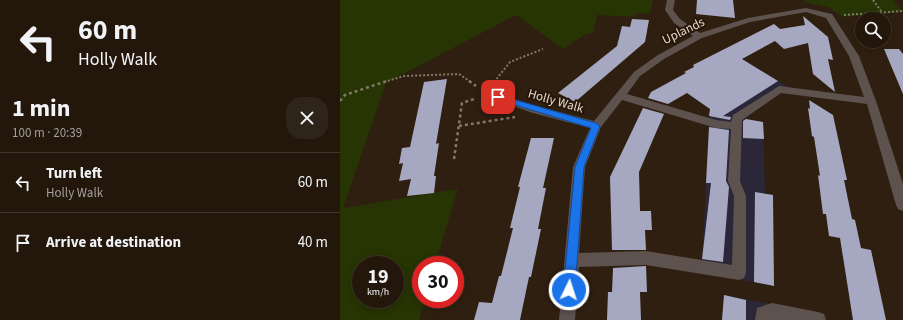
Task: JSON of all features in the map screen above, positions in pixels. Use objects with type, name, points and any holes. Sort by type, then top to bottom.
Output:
[{"type":"street","points":[[671,0],[669,10],[677,21],[699,36]]},
{"type":"street","name":"Uplands","points":[[567,320],[579,167],[596,126],[637,74],[661,57],[699,36],[748,20],[792,11],[806,10],[829,16]]},
{"type":"street","points":[[829,16],[854,56],[871,101],[903,205]]},
{"type":"street","points":[[571,260],[646,258],[739,273],[740,196],[734,181],[737,118],[779,89],[871,101]]},
{"type":"street","name":"Holly Walk","points":[[486,94],[532,109],[596,126]]},
{"type":"street","points":[[619,95],[716,124],[737,126]]},
{"type":"street","points":[[763,320],[763,314],[772,311],[818,320]]},
{"type":"path","points":[[873,0],[882,12],[903,11]]},
{"type":"path","points":[[829,16],[855,14]]},
{"type":"path","points":[[454,159],[462,104],[486,94],[510,62],[543,49]]},
{"type":"path","points":[[340,101],[345,95],[404,76],[459,74],[486,94]]},
{"type":"path","points":[[459,126],[514,118],[532,109]]},
{"type":"shaded area","points":[[767,74],[789,87],[746,118],[748,120],[763,122],[765,193],[773,195],[774,286],[722,276],[702,261],[710,109]]},
{"type":"shaded area","points":[[724,295],[803,310],[804,320],[722,320]]},
{"type":"green space","points":[[340,0],[653,0],[650,14],[637,13],[635,17],[597,15],[593,33],[584,35],[563,49],[516,15],[386,83],[343,208],[458,189],[438,256],[412,256],[412,308],[422,308],[419,320],[340,320]]},
{"type":"green space","points":[[804,0],[892,0],[903,12],[855,12],[855,16],[843,17],[830,8],[809,3]]},
{"type":"building","points":[[697,0],[733,0],[735,18],[696,14]]},
{"type":"building","points":[[803,16],[828,37],[833,60],[828,59],[835,92],[813,74],[808,43],[784,49],[775,41],[742,59],[778,81],[723,116],[731,117],[730,120],[709,116],[710,109],[687,93],[668,104],[648,98],[651,92],[686,73],[684,72],[694,67],[693,65],[774,24],[780,29],[805,25]]},
{"type":"building","points":[[632,19],[649,20],[645,42],[575,102],[558,93],[617,46],[622,26],[630,27]]},
{"type":"building","points":[[884,49],[899,49],[903,54],[903,94]]},
{"type":"building","points":[[447,79],[436,144],[439,143],[434,176],[436,176],[434,193],[407,196],[411,179],[399,181],[403,163],[399,164],[402,148],[410,147],[424,82]]},
{"type":"building","points":[[809,100],[833,115],[847,180],[844,180],[852,219],[855,220],[861,248],[871,250],[886,320],[853,320],[840,238],[829,236],[826,214],[823,214],[818,175],[820,176],[808,108],[810,109]]},
{"type":"building","points":[[643,108],[664,114],[639,172],[640,211],[651,211],[652,230],[645,230],[646,250],[612,250],[610,177]]},
{"type":"building","points":[[746,119],[763,122],[764,139],[743,138],[743,121]]},
{"type":"building","points":[[709,127],[729,130],[726,181],[729,187],[723,262],[702,259],[711,183],[706,183]]},
{"type":"building","points":[[531,138],[554,138],[543,188],[546,188],[538,229],[541,229],[520,320],[474,320],[479,302],[492,303],[499,276],[501,276],[513,228],[510,228],[520,187],[518,187]]},
{"type":"building","points":[[755,192],[773,195],[774,286],[754,282]]},
{"type":"building","points":[[646,266],[647,292],[640,292],[641,320],[607,320],[608,292],[612,292],[613,268]]},
{"type":"building","points":[[724,295],[746,300],[746,320],[722,320]]},
{"type":"route","points":[[498,97],[537,110],[596,126],[579,167],[569,290]]}]
